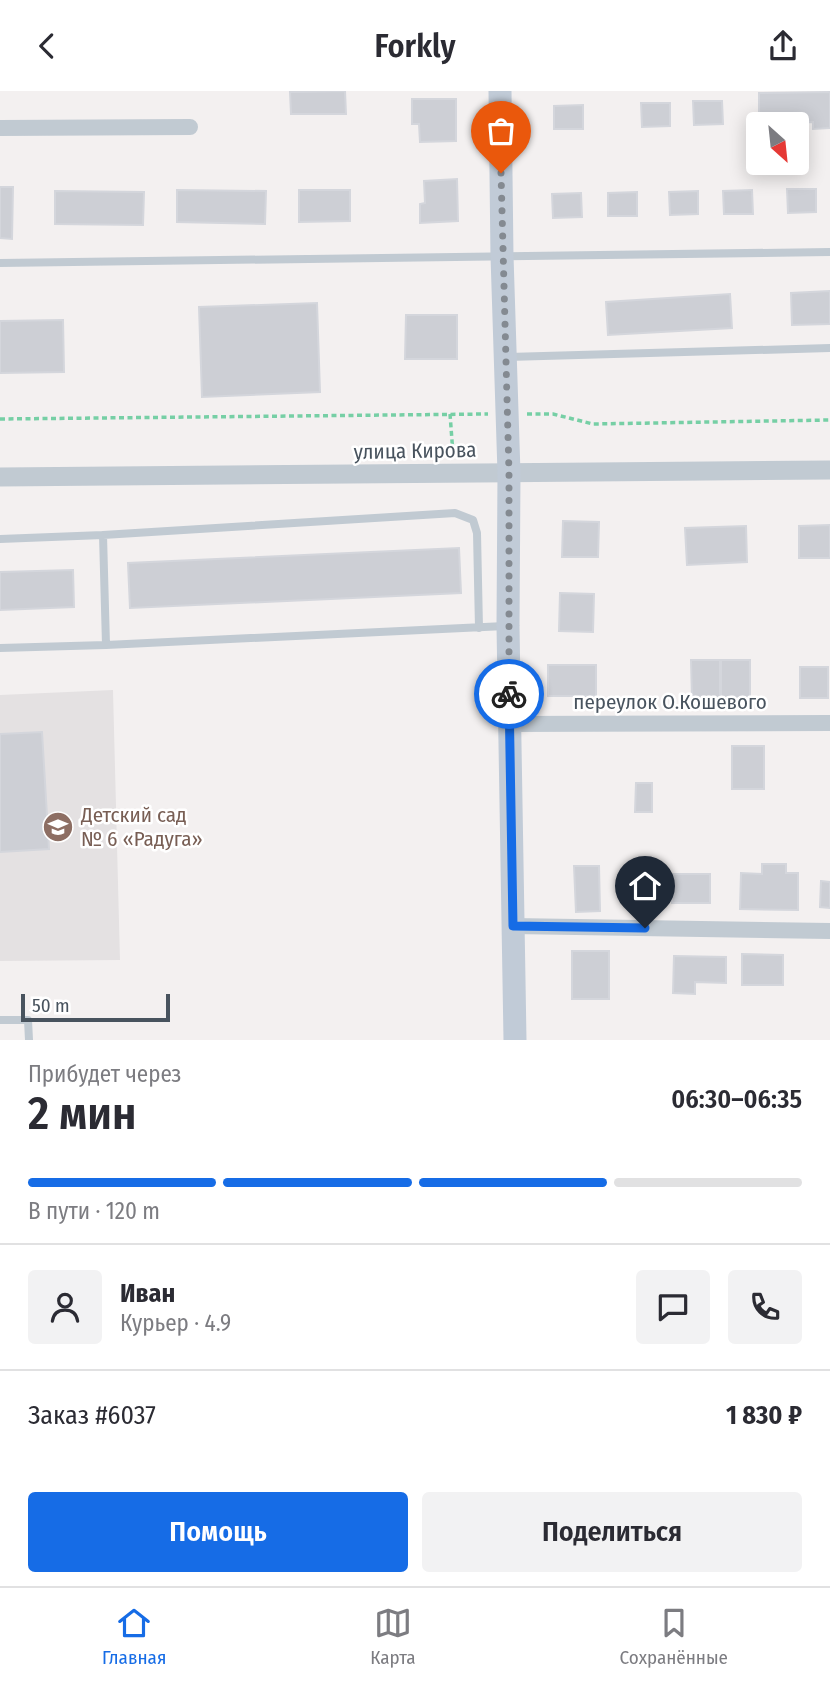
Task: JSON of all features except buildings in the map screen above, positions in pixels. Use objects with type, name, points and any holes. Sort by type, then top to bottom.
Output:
[{"type":"main road","points":[[500,91],[509,473],[508,626],[514,1040]]},
{"type":"street","points":[[0,128],[190,127]]},
{"type":"street","name":"улица Кирова","points":[[0,477],[830,470]]},
{"type":"street","name":"переулок О.Кошевого","points":[[509,724],[830,723]]},
{"type":"street","points":[[513,926],[830,931]]},
{"type":"lane","points":[[0,263],[830,252]]},
{"type":"lane","points":[[505,357],[830,348]]},
{"type":"lane","points":[[0,539],[455,513],[473,520],[477,533],[479,628]]},
{"type":"lane","points":[[103,535],[106,645]]},
{"type":"lane","points":[[0,648],[508,626]]},
{"type":"lane","points":[[0,1020],[28,1020],[29,1040]]},
{"type":"path","points":[[0,419],[507,413],[553,414],[593,424],[830,420]]},
{"type":"shaded area","name":"Детский сад № 6 «Радуга»","points":[[113,690],[120,960],[0,961],[0,695]]},
{"type":"way so far","points":[[501,173],[509,473],[509,694]]},
{"type":"place","name":"Детский сад № 6 «Радуга»","points":[[58,827]]},
{"type":"route","points":[[509,694],[513,926],[645,928]]}]
